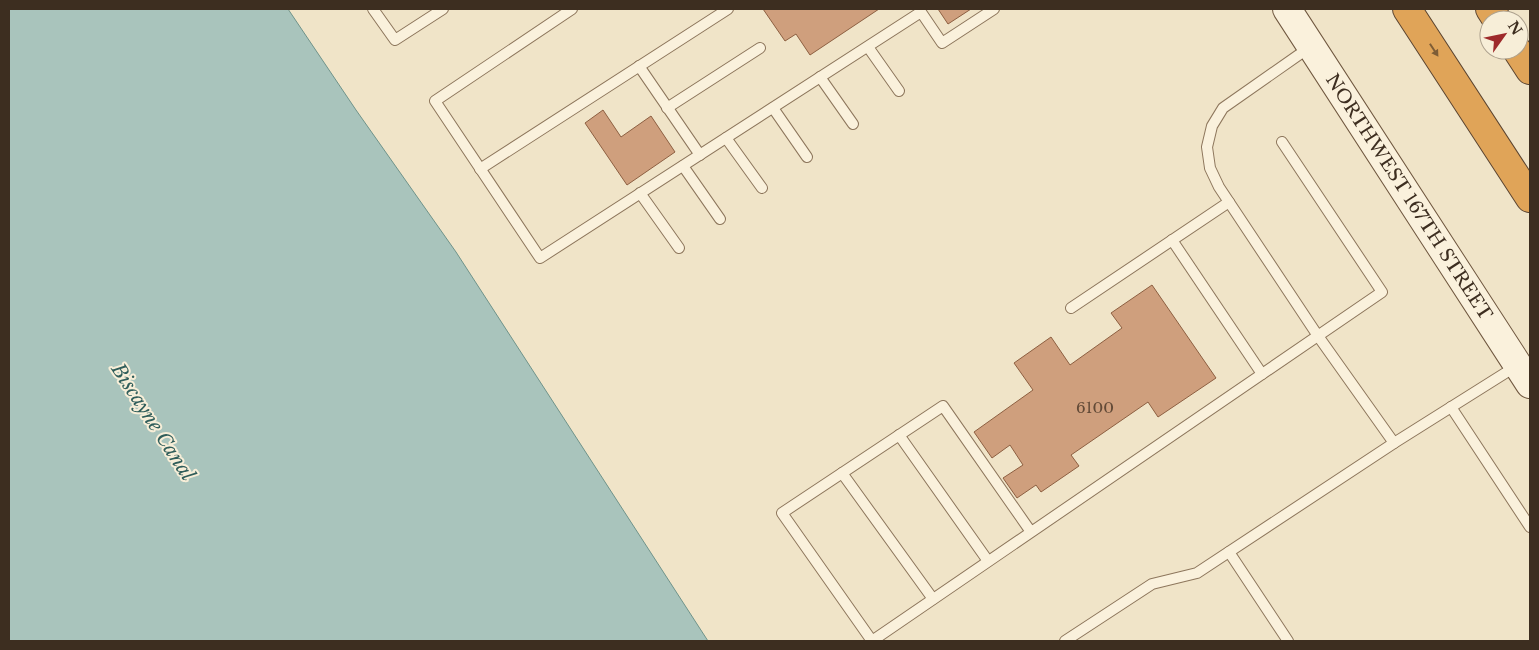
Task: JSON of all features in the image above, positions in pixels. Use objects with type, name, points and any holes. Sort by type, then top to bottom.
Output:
[{"type":"highway","points":[[1407,9],[1530,198]]},
{"type":"street","name":"NORTHWEST 167TH STREET","points":[[1287,9],[1524,375]]},
{"type":"lane","points":[[373,9],[394,40],[443,9]]},
{"type":"lane","points":[[572,9],[435,101],[540,258],[921,12],[942,43],[994,9]]},
{"type":"lane","points":[[480,169],[728,9]]},
{"type":"lane","points":[[1311,46],[1228,104],[1212,126],[1207,147],[1210,168],[1229,202],[1318,336],[1394,443]]},
{"type":"lane","points":[[868,47],[899,91]]},
{"type":"lane","points":[[668,108],[760,48]]},
{"type":"lane","points":[[639,66],[700,155]]},
{"type":"lane","points":[[820,78],[853,124]]},
{"type":"lane","points":[[772,108],[807,157]]},
{"type":"lane","points":[[726,138],[762,188]]},
{"type":"lane","points":[[1031,532],[943,406],[782,513],[872,641],[1382,292],[1282,142]]},
{"type":"lane","points":[[683,166],[720,219]]},
{"type":"lane","points":[[640,194],[679,248]]},
{"type":"lane","points":[[1071,308],[1229,202]]},
{"type":"lane","points":[[1172,240],[1262,374]]},
{"type":"lane","points":[[1065,641],[1152,584],[1197,573],[1451,407],[1524,375]]},
{"type":"lane","points":[[1451,407],[1530,527]]},
{"type":"lane","points":[[899,435],[988,561]]},
{"type":"lane","points":[[842,473],[933,599]]},
{"type":"lane","points":[[1229,552],[1288,641]]},
{"type":"water","name":"Biscayne Canal","points":[[9,9],[288,9],[356,110],[456,252],[708,641],[9,641]]},
{"type":"building","points":[[763,9],[879,9],[810,55],[796,34],[785,41]]},
{"type":"building","points":[[938,9],[971,9],[948,24]]},
{"type":"building","points":[[603,110],[621,137],[651,116],[675,152],[627,185],[585,123]]},
{"type":"building","points":[[1152,285],[1216,378],[1158,417],[1148,402],[1071,455],[1079,466],[1041,492],[1036,485],[1017,498],[1003,478],[1023,465],[1010,445],[992,458],[974,432],[1033,390],[1014,363],[1051,337],[1070,365],[1122,328],[1111,313]]}]
